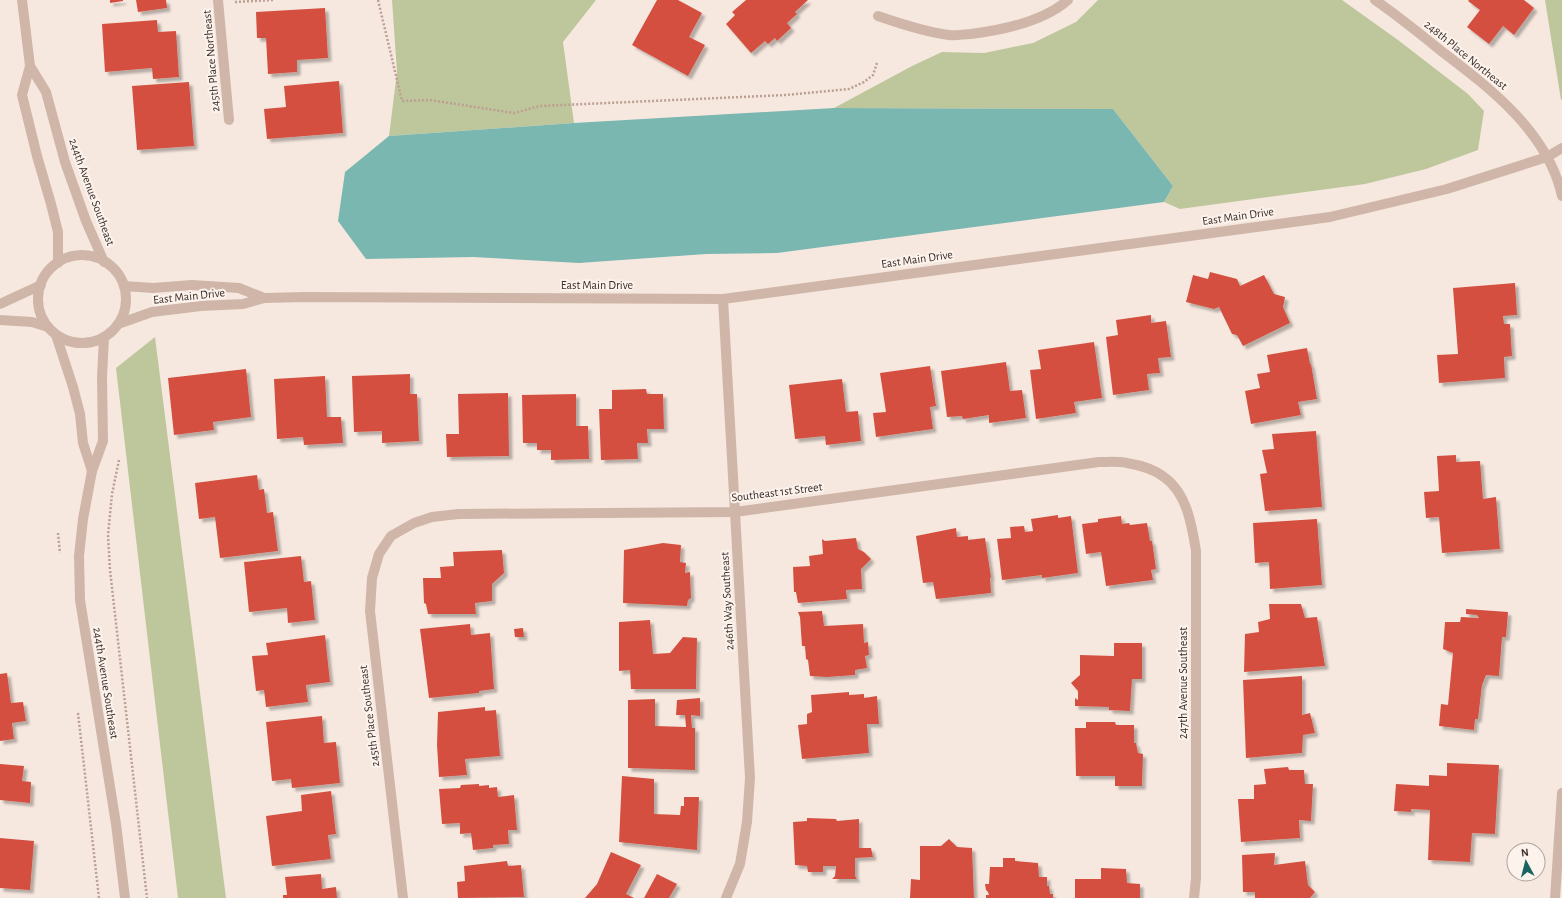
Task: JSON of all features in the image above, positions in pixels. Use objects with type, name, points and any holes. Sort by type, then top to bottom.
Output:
[{"type":"street","name":"244th Avenue Southeast","points":[[22,0],[30,66],[22,95],[37,156],[52,204],[58,232],[58,263]]},
{"type":"street","points":[[878,16],[913,28],[951,36],[992,31],[1032,21],[1068,0]]},
{"type":"street","name":"248th Place Northeast","points":[[1375,0],[1487,86],[1530,130],[1547,157],[1562,196]]},
{"type":"street","name":"245th Place Northeast","points":[[218,2],[229,120]]},
{"type":"street","name":"244th Avenue Southeast","points":[[30,66],[46,92],[65,162],[86,221],[104,262]]},
{"type":"street","name":"East Main Drive","points":[[118,324],[152,312],[201,306],[243,304],[264,298],[723,299],[1330,217],[1447,189],[1547,157],[1562,148]]},
{"type":"street","points":[[81,256],[93,257],[104,262],[114,269],[126,292],[126,306],[122,318],[114,330],[104,338],[91,342],[79,343],[67,341],[56,335],[48,327],[41,316],[38,305],[42,281],[49,271],[58,263],[69,258],[81,256]]},
{"type":"street","points":[[0,304],[41,285]]},
{"type":"street","name":"East Main Drive","points":[[124,286],[153,288],[192,285],[239,288],[264,298]]},
{"type":"street","name":"246th Way Southeast","points":[[723,299],[750,778],[747,822],[740,864],[726,898]]},
{"type":"street","points":[[0,320],[32,322],[48,327]]},
{"type":"street","name":"244th Avenue Southeast","points":[[56,335],[73,387],[80,414],[83,442],[92,471]]},
{"type":"street","name":"244th Avenue Southeast","points":[[104,338],[102,377],[103,441],[92,471],[83,519],[79,556],[80,600],[116,824],[125,898]]},
{"type":"street","name":"Southeast 1st Street","points":[[391,536],[414,523],[432,517],[458,514],[736,512],[1099,462],[1126,462],[1148,468],[1164,477]]},
{"type":"street","name":"247th Avenue Southeast","points":[[1164,477],[1176,490],[1185,506],[1192,526],[1196,551],[1196,878],[1194,898]]},
{"type":"street","name":"245th Place Southeast","points":[[391,536],[379,554],[372,578],[370,611],[403,898]]},
{"type":"street","points":[[1555,898],[1562,793]]},
{"type":"path","points":[[218,2],[273,0]]},
{"type":"path","points":[[378,0],[402,101],[430,100],[514,113],[540,106],[786,95],[849,89],[864,82],[873,75],[876,63]]},
{"type":"path","points":[[119,460],[112,494],[108,535],[110,570],[147,898]]},
{"type":"path","points":[[58,533],[60,554]]},
{"type":"path","points":[[78,705],[99,898]]},
{"type":"green space","points":[[392,0],[596,0],[563,42],[574,123],[389,136],[397,72]]},
{"type":"green space","points":[[1098,0],[1342,0],[1398,40],[1468,94],[1484,111],[1478,150],[1426,169],[1365,184],[1180,209],[1164,202],[1173,186],[1113,109],[834,108],[912,66],[942,52],[984,53],[1033,43],[1076,22]]},
{"type":"green space","points":[[1545,0],[1562,0],[1561,100]]},
{"type":"green space","points":[[155,337],[226,898],[178,898],[116,368]]},
{"type":"water","points":[[834,108],[1113,109],[1173,186],[1164,202],[777,253],[706,254],[579,263],[473,257],[366,259],[338,221],[345,172],[389,136],[574,123]]},
{"type":"building","points":[[110,0],[123,0],[123,1],[110,3]]},
{"type":"building","points":[[136,0],[166,0],[167,8],[138,12]]},
{"type":"building","points":[[657,0],[678,0],[702,13],[689,37],[705,45],[688,76],[632,45]]},
{"type":"building","points":[[746,0],[808,0],[795,12],[797,14],[787,23],[791,28],[777,41],[775,38],[768,44],[765,41],[751,53],[726,24],[735,15],[732,12]]},
{"type":"building","points":[[1524,0],[1534,8],[1514,35],[1503,26],[1489,44],[1467,27],[1480,10],[1468,1]]},
{"type":"building","points":[[325,8],[328,58],[297,60],[297,72],[268,74],[266,38],[257,38],[256,12]]},
{"type":"building","points":[[157,20],[158,32],[176,31],[179,77],[153,79],[152,68],[105,72],[102,24]]},
{"type":"building","points":[[339,81],[343,133],[267,139],[264,109],[286,107],[284,86]]},
{"type":"building","points":[[189,82],[194,146],[137,150],[132,86]]},
{"type":"building","points":[[1210,272],[1237,279],[1240,286],[1264,275],[1274,294],[1285,297],[1283,307],[1290,323],[1243,346],[1237,335],[1232,334],[1219,307],[1214,309],[1186,302],[1193,275],[1208,279]]},
{"type":"building","points":[[1515,283],[1517,315],[1503,316],[1504,324],[1510,324],[1512,356],[1504,357],[1505,378],[1439,383],[1437,355],[1458,354],[1453,288]]},
{"type":"building","points":[[1151,315],[1151,323],[1166,321],[1171,357],[1158,358],[1160,373],[1147,374],[1149,390],[1113,395],[1106,337],[1118,335],[1116,320]]},
{"type":"building","points":[[1094,342],[1102,398],[1074,402],[1076,413],[1036,419],[1030,370],[1041,369],[1038,350]]},
{"type":"building","points":[[1307,348],[1317,399],[1298,402],[1301,415],[1251,424],[1245,391],[1260,388],[1257,374],[1270,372],[1267,355]]},
{"type":"building","points":[[1006,362],[1010,391],[1022,390],[1026,418],[989,423],[989,415],[963,419],[962,416],[947,417],[941,371]]},
{"type":"building","points":[[930,366],[936,406],[930,407],[933,429],[876,437],[873,413],[886,412],[880,373]]},
{"type":"building","points":[[246,369],[251,417],[213,422],[214,430],[174,435],[168,378]]},
{"type":"building","points":[[410,374],[410,394],[417,394],[419,441],[382,443],[382,431],[354,432],[352,376]]},
{"type":"building","points":[[325,376],[327,417],[341,417],[343,443],[304,445],[303,437],[277,439],[274,379]]},
{"type":"building","points":[[842,379],[846,412],[858,411],[861,441],[826,445],[825,436],[795,439],[789,385]]},
{"type":"building","points":[[646,389],[647,394],[663,394],[664,429],[647,429],[648,443],[637,443],[638,459],[601,460],[599,409],[612,409],[612,390]]},
{"type":"building","points":[[508,393],[509,456],[447,457],[446,434],[459,434],[458,394]]},
{"type":"building","points":[[576,394],[576,426],[588,426],[589,459],[551,460],[551,450],[537,450],[537,443],[523,443],[522,395]]},
{"type":"building","points":[[1316,431],[1322,507],[1265,511],[1260,474],[1267,473],[1262,450],[1274,449],[1272,434]]},
{"type":"building","points":[[1456,455],[1456,462],[1480,461],[1483,499],[1496,497],[1500,549],[1442,553],[1439,517],[1426,518],[1424,492],[1439,491],[1437,456]]},
{"type":"building","points":[[257,475],[259,490],[264,489],[267,513],[273,512],[278,551],[220,558],[215,517],[199,519],[195,483]]},
{"type":"building","points":[[1058,515],[1058,518],[1071,516],[1078,573],[1042,578],[1042,575],[1002,580],[997,539],[1011,538],[1010,527],[1024,526],[1025,532],[1033,531],[1031,519]]},
{"type":"building","points":[[1121,516],[1122,524],[1129,523],[1130,525],[1147,523],[1150,541],[1152,541],[1156,569],[1151,570],[1153,580],[1106,586],[1101,552],[1086,554],[1082,524],[1098,522],[1098,519]]},
{"type":"building","points":[[1317,519],[1322,585],[1270,589],[1269,562],[1255,563],[1253,523]]},
{"type":"building","points":[[956,528],[957,537],[968,536],[968,540],[985,538],[991,577],[991,593],[936,599],[933,582],[923,583],[916,536]]},
{"type":"building","points":[[856,538],[858,549],[864,552],[871,559],[861,569],[862,589],[846,590],[847,599],[798,603],[796,592],[794,592],[793,567],[810,566],[809,556],[823,554],[822,539],[825,541]]},
{"type":"building","points":[[663,543],[681,545],[680,562],[686,563],[685,573],[690,572],[691,598],[688,600],[687,606],[623,603],[624,550]]},
{"type":"building","points":[[502,550],[504,573],[492,584],[492,601],[475,603],[476,614],[428,614],[426,604],[424,603],[423,578],[441,578],[440,567],[454,566],[453,552]]},
{"type":"building","points":[[301,556],[304,582],[311,581],[315,620],[288,623],[287,608],[249,612],[244,562]]},
{"type":"building","points":[[1269,604],[1301,604],[1305,618],[1317,617],[1325,666],[1244,672],[1245,634],[1259,632],[1258,622],[1270,619]]},
{"type":"building","points":[[1466,609],[1508,612],[1506,637],[1502,637],[1499,676],[1486,675],[1482,685],[1478,719],[1475,719],[1474,730],[1439,726],[1441,704],[1448,705],[1453,653],[1443,649],[1445,622],[1460,622],[1461,617],[1479,618],[1477,615],[1466,614]]},
{"type":"building","points":[[822,611],[824,626],[863,624],[864,643],[868,642],[869,655],[865,656],[867,668],[855,670],[855,675],[827,677],[810,676],[805,646],[802,646],[800,617],[798,612]]},
{"type":"building","points":[[650,620],[653,654],[670,653],[683,637],[697,638],[696,689],[631,689],[630,670],[619,671],[619,622]]},
{"type":"building","points":[[470,624],[471,635],[490,633],[494,689],[479,691],[479,693],[429,698],[420,629]]},
{"type":"building","points":[[523,628],[524,637],[515,637],[514,629]]},
{"type":"building","points":[[325,635],[330,682],[306,685],[308,702],[266,707],[264,690],[256,691],[252,656],[268,655],[266,643]]},
{"type":"building","points":[[1114,643],[1142,643],[1142,679],[1132,679],[1130,711],[1109,710],[1109,707],[1075,706],[1075,698],[1078,700],[1078,691],[1071,683],[1080,675],[1080,655],[1114,656]]},
{"type":"building","points":[[7,673],[11,703],[23,702],[26,721],[12,723],[14,739],[0,741],[0,674]]},
{"type":"building","points":[[1302,676],[1302,715],[1310,713],[1315,733],[1303,735],[1302,753],[1246,758],[1243,680]]},
{"type":"building","points":[[849,692],[849,695],[864,694],[864,698],[877,696],[879,724],[867,724],[869,753],[802,759],[798,725],[807,724],[807,714],[812,712],[811,695]]},
{"type":"building","points":[[700,698],[700,716],[691,715],[692,728],[695,728],[695,770],[628,768],[628,700],[655,699],[655,726],[686,727],[685,715],[676,715],[677,700]]},
{"type":"building","points":[[485,707],[485,711],[496,710],[500,756],[465,759],[467,775],[439,777],[437,745],[438,712]]},
{"type":"building","points":[[322,716],[324,743],[336,742],[340,783],[292,788],[291,779],[272,781],[266,722]]},
{"type":"building","points":[[1086,722],[1115,722],[1116,725],[1134,725],[1134,743],[1136,743],[1138,753],[1143,754],[1142,786],[1115,786],[1115,776],[1076,776],[1075,728],[1086,728]]},
{"type":"building","points":[[1447,763],[1499,765],[1495,834],[1472,833],[1470,862],[1428,860],[1430,810],[1411,809],[1411,812],[1394,811],[1396,784],[1429,786],[1429,775],[1447,776]]},
{"type":"building","points":[[0,764],[24,766],[22,781],[31,782],[30,803],[0,800]]},
{"type":"building","points":[[1288,767],[1289,770],[1304,770],[1305,784],[1313,784],[1311,821],[1299,820],[1300,838],[1241,842],[1238,799],[1254,799],[1254,785],[1266,784],[1264,769]]},
{"type":"building","points":[[622,776],[654,779],[654,814],[680,815],[681,806],[684,806],[684,797],[699,797],[697,850],[619,842]]},
{"type":"building","points":[[479,784],[479,786],[489,785],[489,788],[497,787],[498,797],[514,795],[517,830],[508,830],[509,844],[493,845],[493,848],[473,850],[471,833],[460,834],[460,823],[442,824],[439,789],[460,788],[461,785]]},
{"type":"building","points":[[331,791],[336,834],[328,835],[331,859],[272,866],[266,816],[302,811],[301,795]]},
{"type":"building","points":[[807,818],[836,819],[837,821],[859,819],[859,848],[871,848],[873,857],[855,858],[855,876],[857,879],[832,879],[835,876],[836,866],[823,866],[823,872],[808,872],[807,866],[795,865],[793,822],[807,821]]},
{"type":"building","points":[[0,838],[34,841],[30,890],[0,888]]},
{"type":"building","points":[[949,839],[957,847],[972,848],[974,898],[910,898],[911,879],[920,880],[920,846],[941,846]]},
{"type":"building","points":[[611,852],[641,865],[626,894],[634,898],[585,898],[597,884]]},
{"type":"building","points":[[1275,853],[1274,865],[1305,861],[1308,885],[1315,892],[1310,898],[1255,898],[1255,892],[1243,892],[1242,855]]},
{"type":"building","points":[[1003,858],[1015,858],[1015,861],[1038,863],[1039,877],[1047,877],[1047,886],[1049,886],[1050,894],[1053,894],[1053,898],[986,898],[986,895],[989,895],[985,884],[989,884],[990,867],[1003,867]]},
{"type":"building","points":[[507,861],[508,866],[521,865],[524,897],[458,898],[457,882],[465,881],[464,866]]},
{"type":"building","points":[[1101,868],[1126,869],[1127,883],[1140,884],[1140,898],[1075,898],[1075,879],[1101,879]]},
{"type":"building","points":[[321,874],[322,889],[336,887],[337,898],[283,898],[283,895],[287,895],[285,877]]},
{"type":"building","points":[[657,874],[677,884],[669,898],[644,898]]}]
